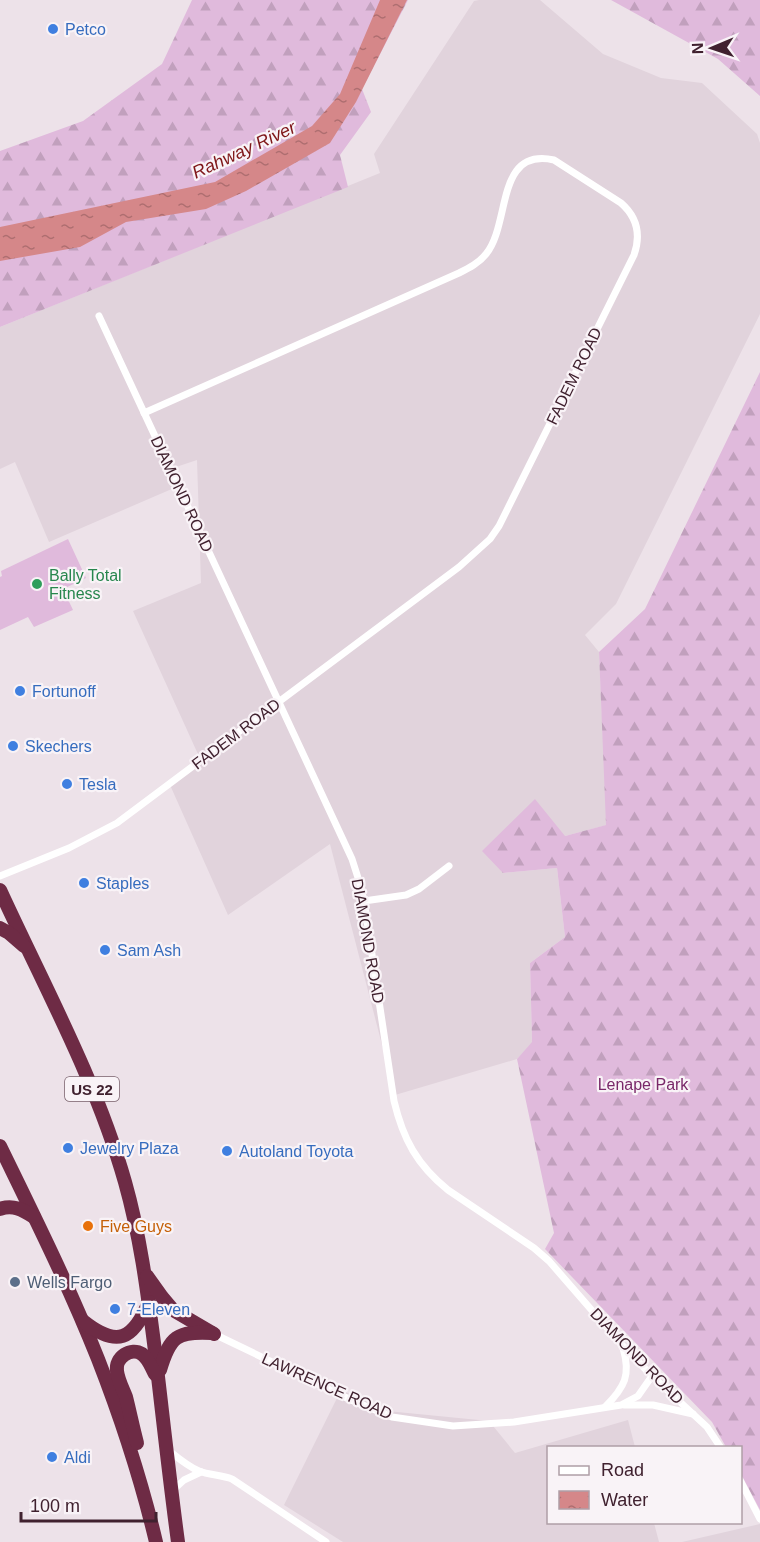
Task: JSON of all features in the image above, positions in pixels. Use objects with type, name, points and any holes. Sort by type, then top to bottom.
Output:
[{"type":"highway","name":"US 22","points":[[0,890],[102,1112],[125,1182],[138,1233],[149,1301],[178,1542]]},
{"type":"highway","points":[[0,928],[28,949]]},
{"type":"highway","points":[[0,1146],[81,1319],[123,1426],[156,1542]]},
{"type":"highway","points":[[0,1209],[12,1207],[34,1217]]},
{"type":"highway","points":[[144,1271],[173,1311],[214,1334]]},
{"type":"highway","points":[[81,1319],[102,1334],[114,1337],[124,1335],[139,1323],[149,1301]]},
{"type":"highway","points":[[159,1379],[167,1348],[174,1340],[192,1332],[214,1334]]},
{"type":"highway","points":[[145,1501],[139,1453],[126,1397],[117,1373],[119,1359],[129,1352],[140,1353],[149,1362],[159,1379]]},
{"type":"street","name":"FADEM ROAD","points":[[0,876],[69,848],[117,823],[459,567],[490,539],[499,526],[634,255],[638,237],[634,220],[621,203],[554,160],[545,158],[528,161],[512,176],[493,243],[477,263],[144,413]]},
{"type":"street","name":"DIAMOND ROAD","points":[[99,316],[352,860],[364,901],[394,1101],[398,1120],[410,1147],[437,1181],[534,1248],[549,1261],[652,1377],[708,1427],[720,1446]]},
{"type":"street","points":[[364,901],[406,895],[419,889],[449,866]]},
{"type":"street","name":"LAWRENCE ROAD","points":[[214,1334],[351,1400],[392,1417],[453,1426],[522,1421],[621,1405],[653,1405],[694,1415]]},
{"type":"street","points":[[605,1407],[618,1394],[626,1377],[626,1358],[622,1345]]},
{"type":"street","name":"LAWRENCE ROAD","points":[[621,1405],[638,1396],[652,1377]]},
{"type":"street","points":[[166,1447],[182,1462],[201,1472],[232,1479],[326,1542]]},
{"type":"street","points":[[171,1492],[184,1480],[201,1472]]},
{"type":"street","points":[[742,1482],[760,1519]]},
{"type":"shaded area","points":[[540,0],[603,54],[661,78],[702,83],[757,134],[760,143],[760,314],[616,604],[585,635],[599,652],[607,825],[565,836],[503,873],[557,868],[565,937],[530,963],[532,1043],[517,1059],[395,1095],[330,844],[228,915],[170,785],[202,763],[133,611],[201,583],[197,460],[173,468],[181,485],[49,542],[15,462],[0,469],[0,327],[380,173],[374,154],[474,1]]},
{"type":"shaded area","points":[[341,1390],[387,1411],[489,1421],[515,1453],[628,1420],[635,1446],[547,1446],[547,1524],[654,1524],[659,1542],[343,1542],[284,1505]]},
{"type":"shaded area","points":[[760,1524],[760,1542],[682,1542]]},
{"type":"green space","points":[[192,0],[408,0],[362,89],[371,112],[340,155],[348,187],[0,327],[0,151],[83,121],[162,64]]},
{"type":"green space","points":[[611,0],[760,0],[760,96],[718,59]]},
{"type":"green space","name":"Lenape Park","points":[[760,372],[760,1510],[742,1476],[742,1446],[725,1446],[712,1422],[545,1249],[554,1233],[517,1059],[532,1042],[530,963],[565,937],[557,868],[503,873],[482,851],[535,799],[565,836],[606,825],[599,652],[645,609]]},
{"type":"green space","name":"Bally Total Fitness","points":[[68,539],[86,578],[63,589],[73,610],[34,627],[28,617],[0,630],[1,571]]},
{"type":"water","points":[[380,0],[407,0],[356,102],[330,143],[246,191],[206,209],[126,222],[80,247],[0,261],[0,227],[215,182],[312,126],[340,94]]},
{"type":"place","name":"Petco","points":[[53,29]]},
{"type":"place","name":"Bally Total Fitness","points":[[37,584]]},
{"type":"place","name":"Fortunoff","points":[[20,691]]},
{"type":"place","name":"Skechers","points":[[13,746]]},
{"type":"place","name":"Tesla","points":[[67,784]]},
{"type":"place","name":"Staples","points":[[84,883]]},
{"type":"place","name":"Sam Ash","points":[[105,950]]},
{"type":"place","name":"Jewelry Plaza","points":[[68,1148]]},
{"type":"place","name":"Autoland Toyota","points":[[227,1151]]},
{"type":"place","name":"Five Guys","points":[[88,1226]]},
{"type":"place","name":"Wells Fargo","points":[[15,1282]]},
{"type":"place","name":"7-Eleven","points":[[115,1309]]},
{"type":"place","name":"Aldi","points":[[52,1457]]},
{"type":"water label","name":"Rahway River","points":[[244,150]]}]
